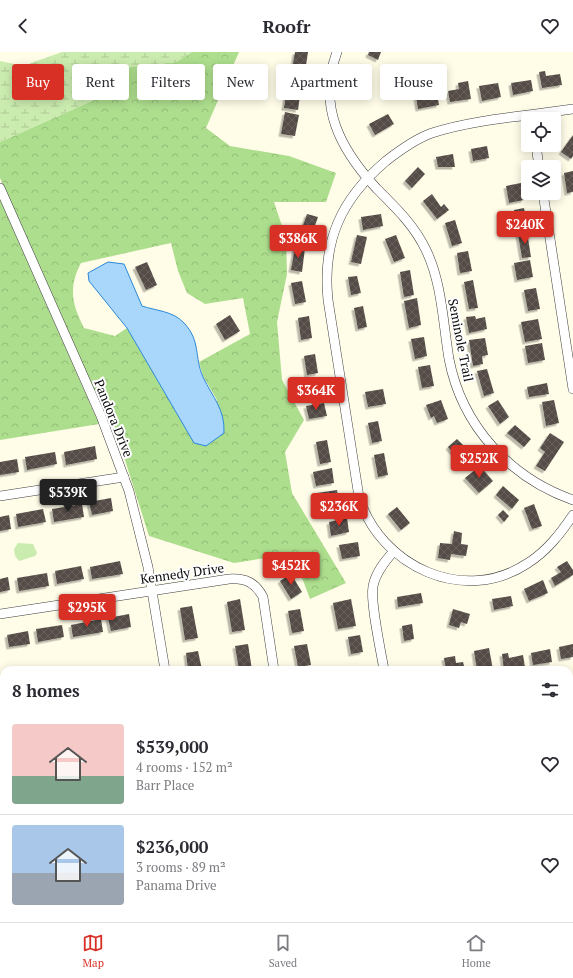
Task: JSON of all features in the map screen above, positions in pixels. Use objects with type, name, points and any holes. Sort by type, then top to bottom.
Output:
[{"type":"street","name":"Seminole Trail","points":[[337,52],[330,77],[329,89],[332,116],[353,160],[412,225],[427,251],[434,270],[452,372],[461,397],[474,423],[491,446],[518,471],[573,500]]},
{"type":"street","points":[[557,112],[573,109]]},
{"type":"street","points":[[521,118],[461,126],[432,134],[396,153],[367,177],[345,206],[333,234],[326,284],[359,497],[371,527],[394,551],[413,565],[441,577],[464,580],[488,578],[508,573],[528,564],[556,539],[573,515]]},
{"type":"street","name":"Pandora Drive","points":[[0,188],[100,416],[124,477],[143,545],[164,666]]},
{"type":"street","points":[[544,200],[573,389]]},
{"type":"street","points":[[0,496],[124,477]]},
{"type":"street","points":[[383,666],[376,616],[374,586],[380,570],[394,551]]},
{"type":"street","name":"Kennedy Drive","points":[[0,614],[152,590],[229,579],[243,579],[250,582],[259,590],[263,597],[273,666]]},
{"type":"green space","points":[[62,52],[192,52],[176,62],[137,64],[137,66],[129,67],[129,64],[72,64],[72,100],[94,100],[0,142],[0,61],[14,64],[12,64],[12,100],[64,100],[64,64],[29,64]]},
{"type":"green space","points":[[192,52],[239,52],[234,64],[213,64],[213,100],[218,100],[206,128],[230,146],[289,156],[336,173],[326,202],[274,202],[286,238],[287,274],[277,322],[282,380],[304,420],[285,452],[292,493],[346,583],[310,599],[295,559],[291,554],[234,563],[149,536],[113,422],[108,423],[0,178],[0,142],[94,100],[129,100],[129,67],[137,66],[137,100],[205,100],[205,64],[156,64],[176,62]],"holes":[[[171,243],[178,271],[187,293],[205,304],[243,298],[250,334],[199,362],[203,376],[217,400],[194,443],[127,328],[115,336],[84,328],[74,303],[73,288],[74,280],[81,263]]]},
{"type":"green space","points":[[0,199],[99,424],[0,440]]},
{"type":"green space","points":[[18,543],[33,544],[37,553],[35,556],[19,561],[15,556],[14,549]]},
{"type":"water","points":[[108,262],[124,264],[142,306],[175,316],[184,323],[193,336],[200,370],[218,404],[223,417],[224,425],[224,433],[206,446],[194,443],[127,328],[89,281],[88,273]]},
{"type":"building","points":[[295,52],[308,52],[306,64],[293,64]]},
{"type":"building","points":[[369,52],[381,52],[378,60],[368,55]]},
{"type":"building","points":[[545,71],[546,76],[560,74],[562,85],[542,88],[539,72]]},
{"type":"building","points":[[531,80],[533,91],[513,95],[511,83]]},
{"type":"building","points":[[468,81],[471,99],[450,102],[448,91],[459,89],[458,83]]},
{"type":"building","points":[[498,83],[501,97],[482,101],[479,86]]},
{"type":"building","points":[[285,100],[299,100],[298,110],[284,108]]},
{"type":"building","points":[[416,100],[438,100],[439,105],[418,109]]},
{"type":"building","points":[[285,112],[299,115],[295,136],[281,134]]},
{"type":"building","points":[[388,114],[394,124],[375,135],[369,124]]},
{"type":"building","points":[[573,135],[573,156],[571,159],[561,152]]},
{"type":"building","points":[[487,146],[489,158],[473,161],[471,149]]},
{"type":"building","points":[[453,154],[455,167],[438,167],[436,157]]},
{"type":"building","points":[[418,167],[425,174],[412,188],[405,181]]},
{"type":"building","points":[[573,171],[573,192],[567,193],[564,173]]},
{"type":"building","points":[[521,183],[521,200],[524,200],[509,203],[506,186]]},
{"type":"building","points":[[432,194],[441,207],[444,204],[449,210],[437,219],[423,201]]},
{"type":"building","points":[[524,208],[527,224],[512,227],[510,216],[515,216],[514,210]]},
{"type":"building","points":[[307,214],[318,217],[310,240],[299,237]]},
{"type":"building","points":[[381,214],[383,226],[363,230],[361,217]]},
{"type":"building","points":[[455,220],[462,243],[452,246],[445,223]]},
{"type":"building","points":[[527,232],[531,257],[522,258],[518,234]]},
{"type":"building","points":[[357,235],[367,237],[361,264],[351,262]]},
{"type":"building","points":[[396,235],[405,258],[394,262],[385,239]]},
{"type":"building","points":[[295,247],[305,248],[302,272],[291,270]]},
{"type":"building","points":[[468,251],[472,271],[460,273],[457,253]]},
{"type":"building","points":[[530,260],[533,277],[517,280],[514,263]]},
{"type":"building","points":[[147,262],[157,285],[146,290],[135,267]]},
{"type":"building","points":[[410,270],[414,295],[404,297],[400,272]]},
{"type":"building","points":[[357,276],[361,293],[351,295],[348,277]]},
{"type":"building","points":[[473,280],[478,308],[469,309],[464,282]]},
{"type":"building","points":[[302,281],[306,302],[295,304],[291,283]]},
{"type":"building","points":[[536,288],[540,309],[528,311],[524,290]]},
{"type":"building","points":[[417,298],[421,325],[409,328],[404,301]]},
{"type":"building","points":[[363,306],[367,327],[358,329],[354,308]]},
{"type":"building","points":[[230,315],[240,331],[225,340],[216,324]]},
{"type":"building","points":[[309,316],[312,338],[301,340],[298,318]]},
{"type":"building","points":[[475,316],[476,319],[485,317],[487,329],[469,333],[466,317]]},
{"type":"building","points":[[538,319],[542,339],[525,342],[521,322]]},
{"type":"building","points":[[424,337],[427,356],[415,359],[411,339]]},
{"type":"building","points":[[485,338],[488,355],[482,356],[483,364],[473,366],[469,340]]},
{"type":"building","points":[[542,343],[545,360],[528,363],[525,346]]},
{"type":"building","points":[[315,354],[318,373],[307,375],[304,356]]},
{"type":"building","points":[[430,365],[434,386],[422,388],[418,367]]},
{"type":"building","points":[[487,369],[494,393],[484,396],[477,371]]},
{"type":"building","points":[[547,383],[549,394],[529,397],[527,387]]},
{"type":"building","points":[[383,389],[386,404],[368,407],[365,392]]},
{"type":"building","points":[[441,400],[448,419],[437,423],[434,416],[431,418],[426,405]]},
{"type":"building","points":[[498,400],[509,417],[500,424],[488,406]]},
{"type":"building","points":[[554,400],[559,423],[546,426],[542,402]]},
{"type":"building","points":[[324,403],[327,416],[309,419],[306,406]]},
{"type":"building","points":[[378,421],[382,441],[372,443],[368,423]]},
{"type":"building","points":[[515,425],[531,439],[524,447],[507,433]]},
{"type":"building","points":[[550,433],[564,442],[545,471],[536,466],[545,452],[540,448]]},
{"type":"building","points":[[457,439],[472,454],[463,463],[448,447]]},
{"type":"building","points":[[327,440],[331,462],[320,464],[316,442]]},
{"type":"building","points":[[95,446],[97,459],[66,465],[64,452]]},
{"type":"building","points":[[55,452],[57,464],[27,470],[25,457]]},
{"type":"building","points":[[384,453],[388,475],[378,477],[374,455]]},
{"type":"building","points":[[17,459],[19,472],[0,475],[0,462]]},
{"type":"building","points":[[480,466],[493,481],[479,493],[465,478]]},
{"type":"building","points":[[332,468],[334,483],[316,486],[313,472]]},
{"type":"building","points":[[503,486],[519,500],[512,509],[496,495]]},
{"type":"building","points":[[337,490],[338,496],[335,497],[336,505],[319,508],[317,493]]},
{"type":"building","points":[[111,498],[113,511],[92,515],[89,502]]},
{"type":"building","points":[[82,504],[84,517],[54,522],[52,509]]},
{"type":"building","points":[[534,504],[542,526],[532,529],[524,508]]},
{"type":"building","points":[[397,507],[410,523],[401,530],[388,514]]},
{"type":"building","points":[[43,509],[46,522],[18,527],[16,514]]},
{"type":"building","points":[[503,510],[509,516],[504,522],[498,515]]},
{"type":"building","points":[[9,515],[11,529],[0,531],[0,517]]},
{"type":"building","points":[[347,518],[349,532],[331,536],[329,522]]},
{"type":"building","points":[[454,531],[462,533],[461,544],[468,545],[466,556],[451,554],[450,560],[438,558],[440,543],[452,544]]},
{"type":"building","points":[[358,542],[360,556],[342,559],[339,545]]},
{"type":"building","points":[[120,561],[123,574],[92,579],[90,567]]},
{"type":"building","points":[[567,561],[573,570],[573,575],[555,586],[551,578],[561,572],[557,567]]},
{"type":"building","points":[[81,566],[84,579],[57,584],[55,571]]},
{"type":"building","points":[[47,573],[49,586],[19,591],[17,578]]},
{"type":"building","points":[[291,574],[302,592],[291,599],[280,581]]},
{"type":"building","points":[[8,577],[10,590],[0,592],[0,579]]},
{"type":"building","points":[[543,580],[548,593],[529,601],[524,589]]},
{"type":"building","points":[[421,593],[423,603],[398,607],[397,597]]},
{"type":"building","points":[[511,596],[513,606],[494,610],[492,599]]},
{"type":"building","points":[[240,599],[245,630],[232,632],[227,602]]},
{"type":"building","points":[[351,599],[356,626],[338,629],[333,603]]},
{"type":"building","points":[[192,606],[198,638],[185,640],[180,608]]},
{"type":"building","points":[[300,609],[304,631],[292,633],[288,611]]},
{"type":"building","points":[[453,609],[470,614],[467,624],[461,622],[459,628],[449,625]]},
{"type":"building","points":[[129,614],[131,627],[111,631],[108,618]]},
{"type":"building","points":[[101,619],[103,632],[73,637],[71,625]]},
{"type":"building","points":[[412,624],[414,639],[404,641],[402,626]]},
{"type":"building","points":[[62,625],[64,637],[38,642],[36,629]]},
{"type":"building","points":[[28,631],[30,644],[9,647],[7,635]]},
{"type":"building","points":[[360,635],[363,652],[351,654],[348,637]]},
{"type":"building","points":[[248,644],[251,666],[238,666],[235,646]]},
{"type":"building","points":[[307,644],[311,665],[298,666],[294,646]]},
{"type":"building","points":[[573,644],[573,657],[561,659],[559,647]]},
{"type":"building","points":[[489,648],[492,666],[476,666],[474,651]]},
{"type":"building","points":[[550,649],[552,662],[533,665],[531,653]]},
{"type":"building","points":[[198,651],[201,666],[188,666],[186,653]]},
{"type":"building","points":[[508,653],[509,658],[523,655],[525,666],[504,666],[502,654]]},
{"type":"building","points":[[455,656],[456,663],[463,662],[464,666],[445,666],[444,658]]}]
